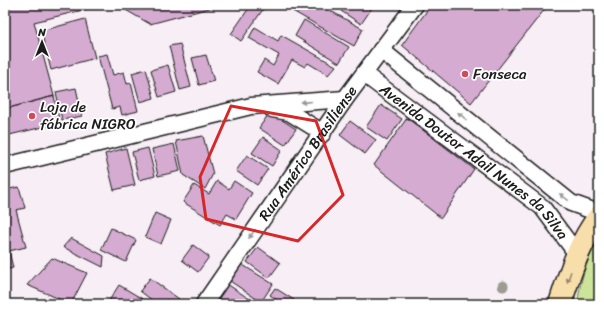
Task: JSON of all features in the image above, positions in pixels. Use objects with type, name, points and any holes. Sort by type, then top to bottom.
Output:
[{"type":"main road","points":[[560,304],[577,254],[589,230],[599,217]]},
{"type":"street","name":"Rua Américo Brasiliense","points":[[204,304],[345,99],[415,5]]},
{"type":"street","name":"Avenida Doutor Adail Nunes da Silva","points":[[381,50],[571,203],[599,213]]},
{"type":"street","name":"Avenida Doutor Adail Nunes da Silva","points":[[364,74],[542,207],[577,254]]},
{"type":"street","points":[[5,166],[251,106],[345,99]]},
{"type":"street","points":[[251,106],[289,112],[323,133]]},
{"type":"street","points":[[467,150],[481,132]]},
{"type":"highlighted area","points":[[231,106],[316,121],[343,195],[298,241],[206,219],[200,177]]},
{"type":"green space","points":[[599,241],[599,304],[578,304],[578,297],[584,271],[591,254]]},
{"type":"building","points":[[5,5],[103,5],[34,22],[54,96],[5,109]]},
{"type":"building","points":[[117,5],[221,5],[150,24]]},
{"type":"building","points":[[251,5],[266,5],[241,41],[231,34]]},
{"type":"building","points":[[282,5],[320,5],[363,29],[354,46]]},
{"type":"building","points":[[345,5],[367,5],[372,8],[361,24],[341,11]]},
{"type":"building","name":"Fonseca","points":[[431,5],[548,5],[471,103],[402,45]]},
{"type":"building","points":[[85,19],[95,58],[51,70],[41,31]]},
{"type":"building","points":[[304,20],[349,47],[339,63],[295,36]]},
{"type":"building","points":[[255,27],[278,41],[281,35],[336,66],[328,75],[308,63],[305,67],[292,60],[278,84],[257,72],[264,60],[273,66],[279,55],[249,38]]},
{"type":"building","points":[[180,44],[191,87],[180,90],[169,46]]},
{"type":"building","points":[[107,54],[113,75],[124,72],[127,84],[131,83],[138,111],[122,115],[120,107],[112,109],[98,56]]},
{"type":"building","points":[[206,55],[214,81],[199,85],[192,58]]},
{"type":"building","points":[[168,65],[176,92],[159,97],[151,70]]},
{"type":"building","points":[[146,69],[154,98],[140,102],[132,73]]},
{"type":"building","points":[[76,88],[82,116],[62,120],[56,92]]},
{"type":"building","name":"Loja de fábrica NIGRO","points":[[54,96],[60,123],[5,136],[5,109]]},
{"type":"building","points":[[381,105],[402,119],[387,141],[366,127]]},
{"type":"building","points":[[270,112],[296,129],[285,145],[259,128]]},
{"type":"building","points":[[407,118],[474,169],[441,218],[374,165]]},
{"type":"building","points":[[350,121],[376,140],[365,154],[340,135]]},
{"type":"building","points":[[203,136],[213,174],[205,189],[183,175],[176,141]]},
{"type":"building","points":[[263,137],[282,150],[272,166],[252,153]]},
{"type":"building","points":[[174,144],[180,171],[158,176],[152,149]]},
{"type":"building","points":[[126,148],[135,185],[114,190],[105,154]]},
{"type":"building","points":[[148,148],[155,176],[139,180],[132,152]]},
{"type":"building","points":[[247,155],[268,169],[257,185],[236,171]]},
{"type":"building","points":[[217,181],[229,189],[234,181],[252,193],[236,219],[227,214],[220,225],[183,202],[194,185],[209,194]]},
{"type":"building","points":[[19,187],[25,208],[16,210],[26,247],[9,251],[13,268],[5,270],[5,190]]},
{"type":"building","points":[[155,213],[171,220],[161,244],[145,237]]},
{"type":"building","points":[[111,228],[136,240],[126,262],[101,250]]},
{"type":"building","points":[[71,238],[104,256],[103,267],[63,247]]},
{"type":"building","points":[[193,245],[209,257],[198,272],[182,260]]},
{"type":"building","points":[[258,247],[280,263],[269,278],[247,262]]},
{"type":"building","points":[[52,258],[87,273],[71,304],[27,285]]},
{"type":"building","points":[[238,262],[273,284],[261,302],[227,279]]},
{"type":"building","points":[[150,278],[179,299],[175,304],[157,304],[140,291]]},
{"type":"building","points":[[221,280],[257,304],[225,304],[211,294]]},
{"type":"building","points":[[119,285],[151,304],[107,304]]},
{"type":"building","points":[[275,288],[294,300],[291,304],[275,304],[277,300],[270,295]]},
{"type":"place","name":"Fonseca","points":[[465,74]]},
{"type":"place","name":"Loja de fábrica NIGRO","points":[[32,116]]}]
